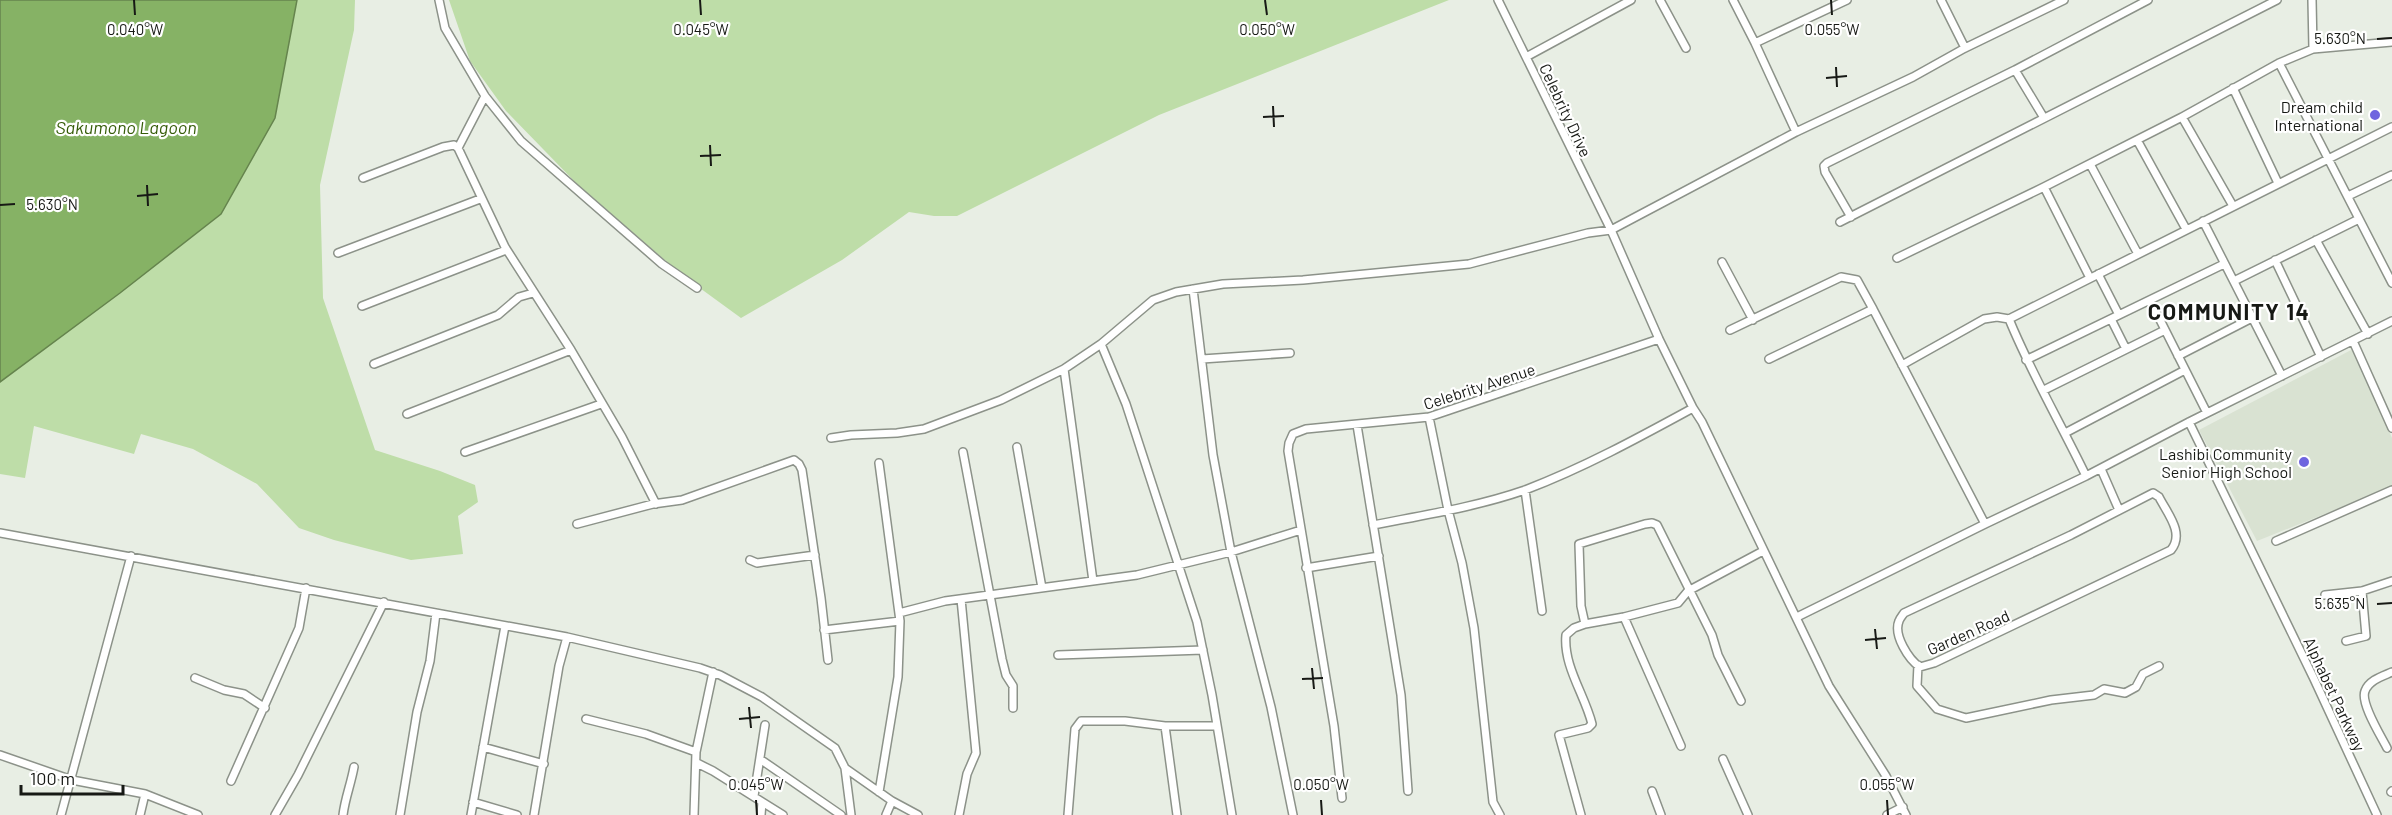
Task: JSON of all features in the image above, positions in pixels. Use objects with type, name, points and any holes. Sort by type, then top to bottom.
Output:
[{"type":"street","points":[[439,0],[445,28],[485,96],[528,148],[662,264],[697,288]]},
{"type":"street","name":"Celebrity Drive","points":[[1498,0],[1574,159],[1611,230],[1659,339],[1702,422],[1829,686],[1886,776],[1906,815]]},
{"type":"street","points":[[1526,57],[1631,0]]},
{"type":"street","points":[[1660,0],[1686,48]]},
{"type":"street","points":[[1733,0],[1796,132]]},
{"type":"street","points":[[1755,43],[1847,0]]},
{"type":"street","points":[[1941,0],[1965,48]]},
{"type":"street","points":[[831,438],[924,429],[1001,400],[1064,369],[1101,344],[1153,300],[1176,291],[1223,284],[1303,280],[1469,264],[1588,233],[1611,230],[1796,132],[1913,77],[1965,48],[2064,0]]},
{"type":"street","points":[[1851,217],[1825,172],[1824,166],[1827,163],[2015,70],[2148,0]]},
{"type":"street","points":[[1840,222],[2277,0]]},
{"type":"street","points":[[2312,0],[2313,49]]},
{"type":"street","points":[[1897,258],[2044,188],[2182,117],[2279,63],[2313,49],[2392,42]]},
{"type":"street","points":[[2279,63],[2392,283]]},
{"type":"street","points":[[2015,70],[2044,118]]},
{"type":"street","points":[[2233,88],[2278,183]]},
{"type":"street","points":[[458,147],[485,96]]},
{"type":"street","points":[[2182,117],[2233,206]]},
{"type":"street","points":[[1902,365],[1984,319],[1997,317],[2008,319],[2392,127]]},
{"type":"street","points":[[2137,140],[2186,230]]},
{"type":"street","points":[[363,177],[443,147],[454,145],[458,147],[480,199],[506,250],[571,350],[622,437],[656,504]]},
{"type":"street","points":[[2090,164],[2138,254]]},
{"type":"street","points":[[2348,196],[2392,175]]},
{"type":"street","points":[[2044,188],[2090,278]]},
{"type":"street","points":[[338,253],[480,199]]},
{"type":"street","points":[[2234,281],[2359,219]]},
{"type":"street","points":[[2203,221],[2282,376]]},
{"type":"street","points":[[2316,240],[2368,334]]},
{"type":"street","points":[[362,306],[506,250]]},
{"type":"street","points":[[2275,260],[2321,357]]},
{"type":"street","points":[[1722,262],[1753,320]]},
{"type":"street","points":[[2026,360],[2224,264]]},
{"type":"street","points":[[2098,274],[2119,315]]},
{"type":"street","points":[[1730,330],[1841,277],[1857,280],[1985,524]]},
{"type":"street","points":[[1193,289],[1213,455],[1231,552],[1271,707],[1293,815]]},
{"type":"street","points":[[374,364],[498,315],[519,297],[533,293]]},
{"type":"street","points":[[2150,300],[2207,413]]},
{"type":"street","points":[[1769,359],[1873,309]]},
{"type":"street","points":[[2111,318],[2126,349]]},
{"type":"street","points":[[2178,356],[2252,318]]},
{"type":"street","points":[[2008,319],[2026,360],[2044,390],[2086,476]]},
{"type":"street","points":[[1797,617],[2101,469],[2189,422],[2392,321]]},
{"type":"street","points":[[2044,390],[2164,330]]},
{"type":"street","name":"Celebrity Avenue","points":[[1301,530],[1288,451],[1290,438],[1297,431],[1429,417],[1659,339]]},
{"type":"street","points":[[2353,341],[2392,428]]},
{"type":"street","points":[[1101,344],[1126,404],[1179,565],[1203,650],[1232,815]]},
{"type":"street","points":[[407,414],[571,350]]},
{"type":"street","points":[[1202,359],[1290,353]]},
{"type":"street","points":[[1064,369],[1093,581]]},
{"type":"street","points":[[2065,433],[2185,370]]},
{"type":"street","points":[[465,452],[601,404]]},
{"type":"street","points":[[1374,525],[1448,510],[1525,490],[1599,458],[1693,408]]},
{"type":"street","points":[[1429,417],[1448,510],[1462,563],[1474,628],[1493,802],[1500,815]]},
{"type":"street","name":"Alphabet Parkway","points":[[2189,422],[2314,679],[2376,813]]},
{"type":"street","points":[[1357,425],[1401,695],[1408,791]]},
{"type":"street","points":[[1017,447],[1042,588]]},
{"type":"street","points":[[963,452],[1002,660],[1006,675],[1013,686],[1013,708]]},
{"type":"street","points":[[577,524],[700,494],[794,460],[802,470],[828,660]]},
{"type":"street","points":[[879,463],[900,617],[898,677],[879,792]]},
{"type":"street","points":[[2101,469],[2119,510]]},
{"type":"street","points":[[1525,490],[1542,611]]},
{"type":"street","points":[[2277,541],[2392,490]]},
{"type":"street","name":"Garden Road","points":[[2156,494],[2178,534],[2177,543],[2171,550],[1934,663],[1920,667],[1913,662],[1898,632],[1899,621],[1905,613],[2119,510],[2146,495],[2156,494]]},
{"type":"street","points":[[1585,624],[1579,577],[1579,544],[1652,523],[1657,525],[1712,635],[1718,655],[1741,701]]},
{"type":"street","points":[[824,630],[900,617],[960,599],[1137,575],[1231,552],[1301,530],[1334,726],[1342,798]]},
{"type":"street","points":[[0,533],[567,637],[664,658],[713,672],[762,697],[835,748],[845,768],[851,815]]},
{"type":"street","points":[[1581,815],[1559,735],[1587,728],[1592,724],[1572,671],[1565,643],[1566,635],[1574,628],[1585,624],[1678,603],[1688,591],[1763,551]]},
{"type":"street","points":[[750,560],[757,563],[815,555]]},
{"type":"street","points":[[62,815],[131,556]]},
{"type":"street","points":[[1306,568],[1379,556]]},
{"type":"street","points":[[2325,594],[2362,591],[2392,581]]},
{"type":"street","points":[[231,781],[299,628],[306,588]]},
{"type":"street","points":[[2346,641],[2362,639],[2366,636],[2362,591]]},
{"type":"street","points":[[959,815],[967,774],[976,753],[960,599]]},
{"type":"street","points":[[275,815],[298,775],[384,602]]},
{"type":"street","points":[[400,815],[417,712],[430,661],[436,613]]},
{"type":"street","points":[[1624,617],[1681,746]]},
{"type":"street","points":[[471,815],[505,626]]},
{"type":"street","points":[[534,815],[559,666],[567,637]]},
{"type":"street","points":[[1058,655],[1203,650]]},
{"type":"street","points":[[1918,665],[1917,686],[1937,709],[1966,718],[2051,700],[2094,695],[2104,689],[2126,693],[2136,687],[2143,674],[2159,666]]},
{"type":"street","points":[[694,815],[696,752],[713,672]]},
{"type":"street","points":[[2387,748],[2363,700],[2365,689],[2375,680],[2392,672]]},
{"type":"street","points":[[195,678],[224,690],[244,694],[265,708]]},
{"type":"street","points":[[586,719],[646,734],[696,752]]},
{"type":"street","points":[[1068,815],[1075,729],[1081,721],[1125,721],[1165,726],[1217,726]]},
{"type":"street","points":[[754,796],[765,725]]},
{"type":"street","points":[[1165,726],[1177,815]]},
{"type":"street","points":[[483,747],[544,765]]},
{"type":"street","points":[[0,755],[72,780],[145,794],[198,815]]},
{"type":"street","points":[[759,759],[841,815]]},
{"type":"street","points":[[1723,759],[1748,815]]},
{"type":"street","points":[[697,763],[783,815]]},
{"type":"street","points":[[343,815],[345,793],[350,786],[354,767]]},
{"type":"street","points":[[845,768],[892,801],[918,815]]},
{"type":"street","points":[[1652,791],[1661,815]]},
{"type":"street","points":[[140,815],[145,794]]},
{"type":"street","points":[[886,815],[892,801]]},
{"type":"street","points":[[473,802],[517,815]]},
{"type":"street","points":[[761,815],[762,802]]},
{"type":"street","points":[[1887,815],[1903,807]]},
{"type":"street","points":[[2368,815],[2376,813]]},
{"type":"shaded area","points":[[297,0],[355,0],[354,30],[320,185],[323,298],[375,450],[475,485],[478,502],[458,516],[463,554],[411,560],[334,540],[299,528],[257,484],[193,449],[141,434],[134,454],[34,426],[25,478],[0,474],[0,382],[221,214],[275,118]]},
{"type":"shaded area","points":[[449,0],[1449,0],[1159,115],[957,216],[934,216],[909,212],[842,260],[741,318],[682,275],[578,185],[506,111],[470,61]]},
{"type":"shaded area","name":"Lashibi Community Senior High School","points":[[2353,349],[2392,438],[2392,487],[2257,541],[2199,430]]},
{"type":"water","name":"Sakumono Lagoon","points":[[0,0],[297,0],[275,118],[221,214],[0,382]]},
{"type":"place","name":"Dream child International","points":[[2375,115]]},
{"type":"place","name":"Lashibi Community Senior High School","points":[[2304,462]]},
{"type":"district","name":"COMMUNITY 14","points":[[2229,311]]}]
